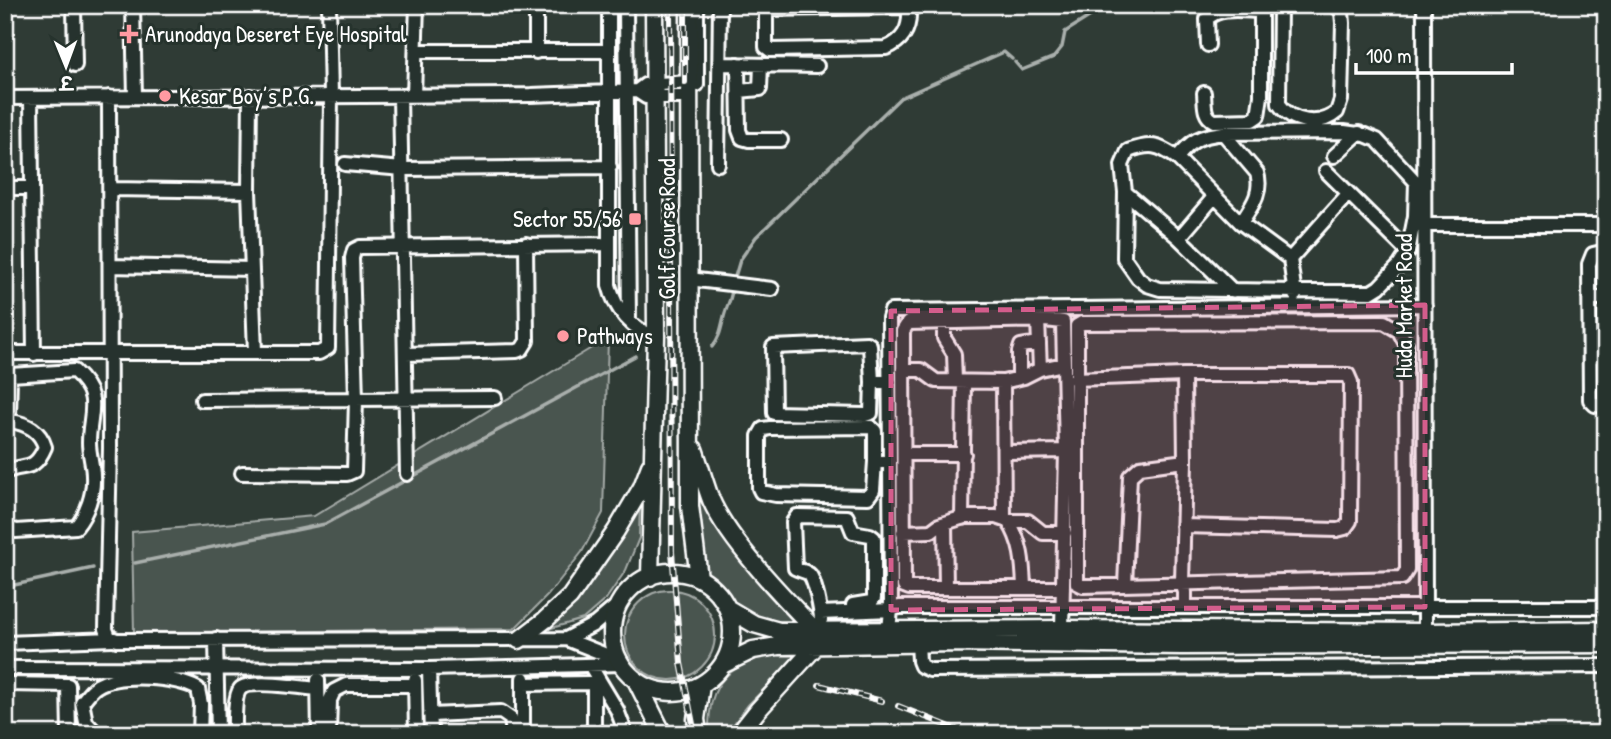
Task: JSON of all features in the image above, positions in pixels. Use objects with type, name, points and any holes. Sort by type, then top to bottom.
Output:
[{"type":"main road","name":"Golf Course Road","points":[[650,577],[656,336],[654,5]]},
{"type":"main road","name":"Golf Course Road","points":[[689,5],[693,279],[690,506],[699,578]]},
{"type":"main road","points":[[689,426],[712,503],[734,537],[818,635]]},
{"type":"main road","points":[[519,640],[570,597],[616,531],[642,487],[654,455]]},
{"type":"main road","points":[[635,679],[650,688],[667,692],[685,691],[714,676],[723,663],[732,636],[732,622],[716,591],[699,578],[683,573],[666,573],[650,577],[633,587],[621,602],[612,629],[614,643],[620,662],[635,679],[661,731]]},
{"type":"main road","points":[[727,608],[754,624],[779,631],[918,643],[1318,646],[1606,630]]},
{"type":"main road","points":[[723,663],[753,650],[818,635],[888,630],[1062,629],[1606,645]]},
{"type":"main road","points":[[739,734],[818,635]]},
{"type":"main road","points":[[698,734],[696,719],[701,685]]},
{"type":"street","points":[[74,5],[75,65]]},
{"type":"street","points":[[134,5],[135,97]]},
{"type":"street","points":[[5,353],[319,353],[328,348],[331,96],[329,5]]},
{"type":"street","points":[[414,95],[417,5]]},
{"type":"street","points":[[536,5],[537,52]]},
{"type":"street","points":[[609,5],[608,278],[611,295],[618,309],[641,332],[656,336]]},
{"type":"street","points":[[626,5],[632,92],[629,321]]},
{"type":"street","points":[[697,5],[693,279],[772,289]]},
{"type":"street","points":[[718,164],[720,5]]},
{"type":"street","points":[[1280,5],[1279,104],[1284,112],[1299,120],[1330,118],[1337,112],[1341,100],[1343,23],[1342,12],[1335,5]]},
{"type":"street","name":"Huda Market Road","points":[[1424,5],[1425,639]]},
{"type":"street","points":[[766,7],[904,7],[909,11],[909,18],[905,35],[886,48],[770,50],[766,47],[766,7]]},
{"type":"street","points":[[1204,93],[1205,110],[1214,121],[1252,120],[1258,116],[1261,96],[1261,8],[1212,14],[1207,19],[1208,45]]},
{"type":"street","points":[[416,51],[608,51]]},
{"type":"street","points":[[720,64],[817,66]]},
{"type":"street","points":[[738,64],[739,130],[742,138],[781,140]]},
{"type":"street","points":[[739,91],[760,89],[761,65]]},
{"type":"street","points":[[5,98],[632,92],[646,97],[654,90],[689,89]]},
{"type":"street","points":[[250,96],[255,352]]},
{"type":"street","points":[[400,96],[407,474]]},
{"type":"street","points":[[109,97],[110,447],[106,629],[112,639]]},
{"type":"street","points":[[31,98],[34,354]]},
{"type":"street","points":[[1223,133],[1257,173],[1259,179],[1256,198],[1241,223]]},
{"type":"street","points":[[1177,158],[1201,136],[1223,133],[1359,133],[1377,140],[1416,182],[1416,216],[1408,252],[1380,287],[1371,292],[1160,289],[1147,285],[1138,278],[1124,258],[1125,192],[1122,165],[1128,151],[1146,144],[1164,149],[1177,158],[1241,223],[1290,259]]},
{"type":"street","points":[[1334,156],[1359,133]]},
{"type":"street","points":[[345,164],[403,169],[610,167]]},
{"type":"street","points":[[1326,172],[1408,252]]},
{"type":"street","points":[[5,188],[32,188]]},
{"type":"street","points":[[110,189],[250,191]]},
{"type":"street","points":[[1125,192],[1179,238],[1233,291]]},
{"type":"street","points":[[1293,306],[1290,259],[1348,194]]},
{"type":"street","points":[[1179,238],[1214,197]]},
{"type":"street","points":[[1426,225],[1606,225]]},
{"type":"street","points":[[406,354],[522,349],[527,341],[526,244]]},
{"type":"street","points":[[242,473],[347,474],[354,471],[354,250],[360,247],[608,244]]},
{"type":"street","points":[[1606,251],[1593,254],[1591,258],[1590,298],[1590,400],[1595,405],[1606,406]]},
{"type":"street","points":[[110,267],[252,269]]},
{"type":"street","points":[[1590,298],[1606,298]]},
{"type":"street","points":[[888,630],[891,610],[889,314],[894,311],[1425,305]]},
{"type":"street","points":[[1038,320],[1040,369]]},
{"type":"street","points":[[944,321],[944,338],[954,354],[959,381],[964,454],[962,518]]},
{"type":"street","points":[[1062,629],[1065,533],[1066,451],[1063,322],[944,321],[905,325],[905,587],[1063,588]]},
{"type":"street","points":[[1384,322],[1399,331],[1405,340],[1406,570],[1402,578],[1083,586],[1077,583],[1076,379],[1076,329],[1082,323],[1384,322]]},
{"type":"street","points":[[1019,378],[1021,346],[1039,343]]},
{"type":"street","points":[[870,345],[872,382],[871,413],[774,413],[772,347],[870,345]]},
{"type":"street","points":[[1590,356],[1606,357]]},
{"type":"street","points":[[905,370],[921,370],[936,381],[1003,382],[1064,364]]},
{"type":"street","points":[[5,472],[27,468],[39,459],[45,447],[37,433],[26,424],[11,421],[9,417],[10,375],[74,372],[85,381],[92,396],[94,411],[89,441],[93,478],[86,516],[76,527],[16,531],[5,527],[5,524]]},
{"type":"street","points":[[1182,632],[1181,607],[1185,592],[1182,583],[1184,375]]},
{"type":"street","points":[[1076,379],[1184,375],[1349,375],[1350,521],[1345,528],[1183,526]]},
{"type":"street","points":[[872,382],[890,382]]},
{"type":"street","points":[[1003,382],[1006,520],[1016,534],[1021,548],[1024,587]]},
{"type":"street","points":[[202,400],[495,398]]},
{"type":"street","points":[[871,427],[875,431],[875,462],[873,490],[868,497],[776,495],[761,492],[759,436],[763,429],[770,428],[871,427]]},
{"type":"street","points":[[89,441],[110,447]]},
{"type":"street","points":[[90,454],[110,447]]},
{"type":"street","points":[[1005,452],[1066,451]]},
{"type":"street","points":[[905,454],[964,454]]},
{"type":"street","points":[[1125,585],[1130,475],[1140,467],[1185,461]]},
{"type":"street","points":[[875,462],[889,462]]},
{"type":"street","points":[[818,635],[821,610],[811,576],[795,568],[793,522],[797,516],[847,517],[853,531],[874,538],[874,598],[861,605],[821,610]]},
{"type":"street","points":[[903,532],[931,531],[962,518],[996,517],[1028,521],[1043,533],[1065,533]]},
{"type":"street","points":[[945,523],[946,587]]},
{"type":"street","points":[[566,639],[595,624],[621,602]]},
{"type":"street","points":[[821,610],[891,610],[899,607],[1606,607]]},
{"type":"street","points":[[5,643],[112,639],[566,639],[620,662]]},
{"type":"street","points":[[216,639],[218,734]]},
{"type":"street","points":[[918,643],[921,666],[930,670],[1606,666]]},
{"type":"street","points":[[1318,646],[1331,669]]},
{"type":"street","points":[[5,668],[429,669],[620,662]]},
{"type":"street","points":[[590,665],[617,710],[626,734]]},
{"type":"street","points":[[523,667],[523,734]]},
{"type":"street","points":[[414,669],[416,734]]},
{"type":"street","points":[[429,669],[431,734]]},
{"type":"street","points":[[317,670],[319,734]]},
{"type":"street","points":[[97,734],[86,722],[82,702],[96,687],[112,681],[135,679],[172,680],[198,689],[201,704],[200,734]]},
{"type":"street","points":[[5,684],[68,685],[69,734]]},
{"type":"street","points":[[523,684],[594,685],[594,727],[587,734]]},
{"type":"street","points":[[236,734],[237,696],[240,689],[246,685],[318,689]]},
{"type":"street","points":[[329,734],[330,700],[334,691],[346,685],[415,685]]},
{"type":"street","points":[[430,715],[501,712],[511,719],[513,734]]},
{"type":"highlighted area","points":[[1425,305],[1425,607],[891,610],[891,311]]},
{"type":"shaded area","points":[[608,338],[603,513],[582,552],[548,595],[514,629],[134,633],[132,532],[314,516]]},
{"type":"shaded area","points":[[694,486],[741,557],[796,621],[750,617],[734,605],[703,567]]},
{"type":"shaded area","points":[[640,503],[639,538],[626,570],[606,599],[583,619],[545,630]]},
{"type":"shaded area","points":[[670,590],[687,593],[702,603],[712,618],[715,635],[712,652],[702,667],[687,677],[670,680],[653,677],[638,667],[628,652],[625,635],[628,618],[638,603],[653,593]]},
{"type":"shaded area","points":[[777,652],[800,653],[748,705],[726,734],[709,734],[712,700],[724,678],[746,664]]},
{"type":"waterway","points":[[1015,62],[1022,70],[1054,57],[1062,47],[1065,32],[1108,5]]},
{"type":"waterway","points":[[734,280],[740,260],[756,237],[900,98],[1004,52],[1012,59]]},
{"type":"waterway","points":[[712,347],[720,334],[732,288]]},
{"type":"waterway","points":[[135,563],[325,524],[635,356]]},
{"type":"waterway","points":[[5,587],[93,568]]},
{"type":"railway","points":[[670,5],[672,552],[681,663],[695,734]]},
{"type":"railway","points":[[685,5],[685,82]]},
{"type":"railway","points":[[819,685],[882,701]]},
{"type":"railway","points":[[898,706],[968,734]]},
{"type":"place","name":"Arunodaya Deseret Eye Hospital","points":[[129,34]]},
{"type":"place","name":"Kesar Boy’s P.G.","points":[[165,96]]},
{"type":"place","name":"Sector 55/56","points":[[635,219]]},
{"type":"place","name":"Pathways","points":[[563,336]]}]
